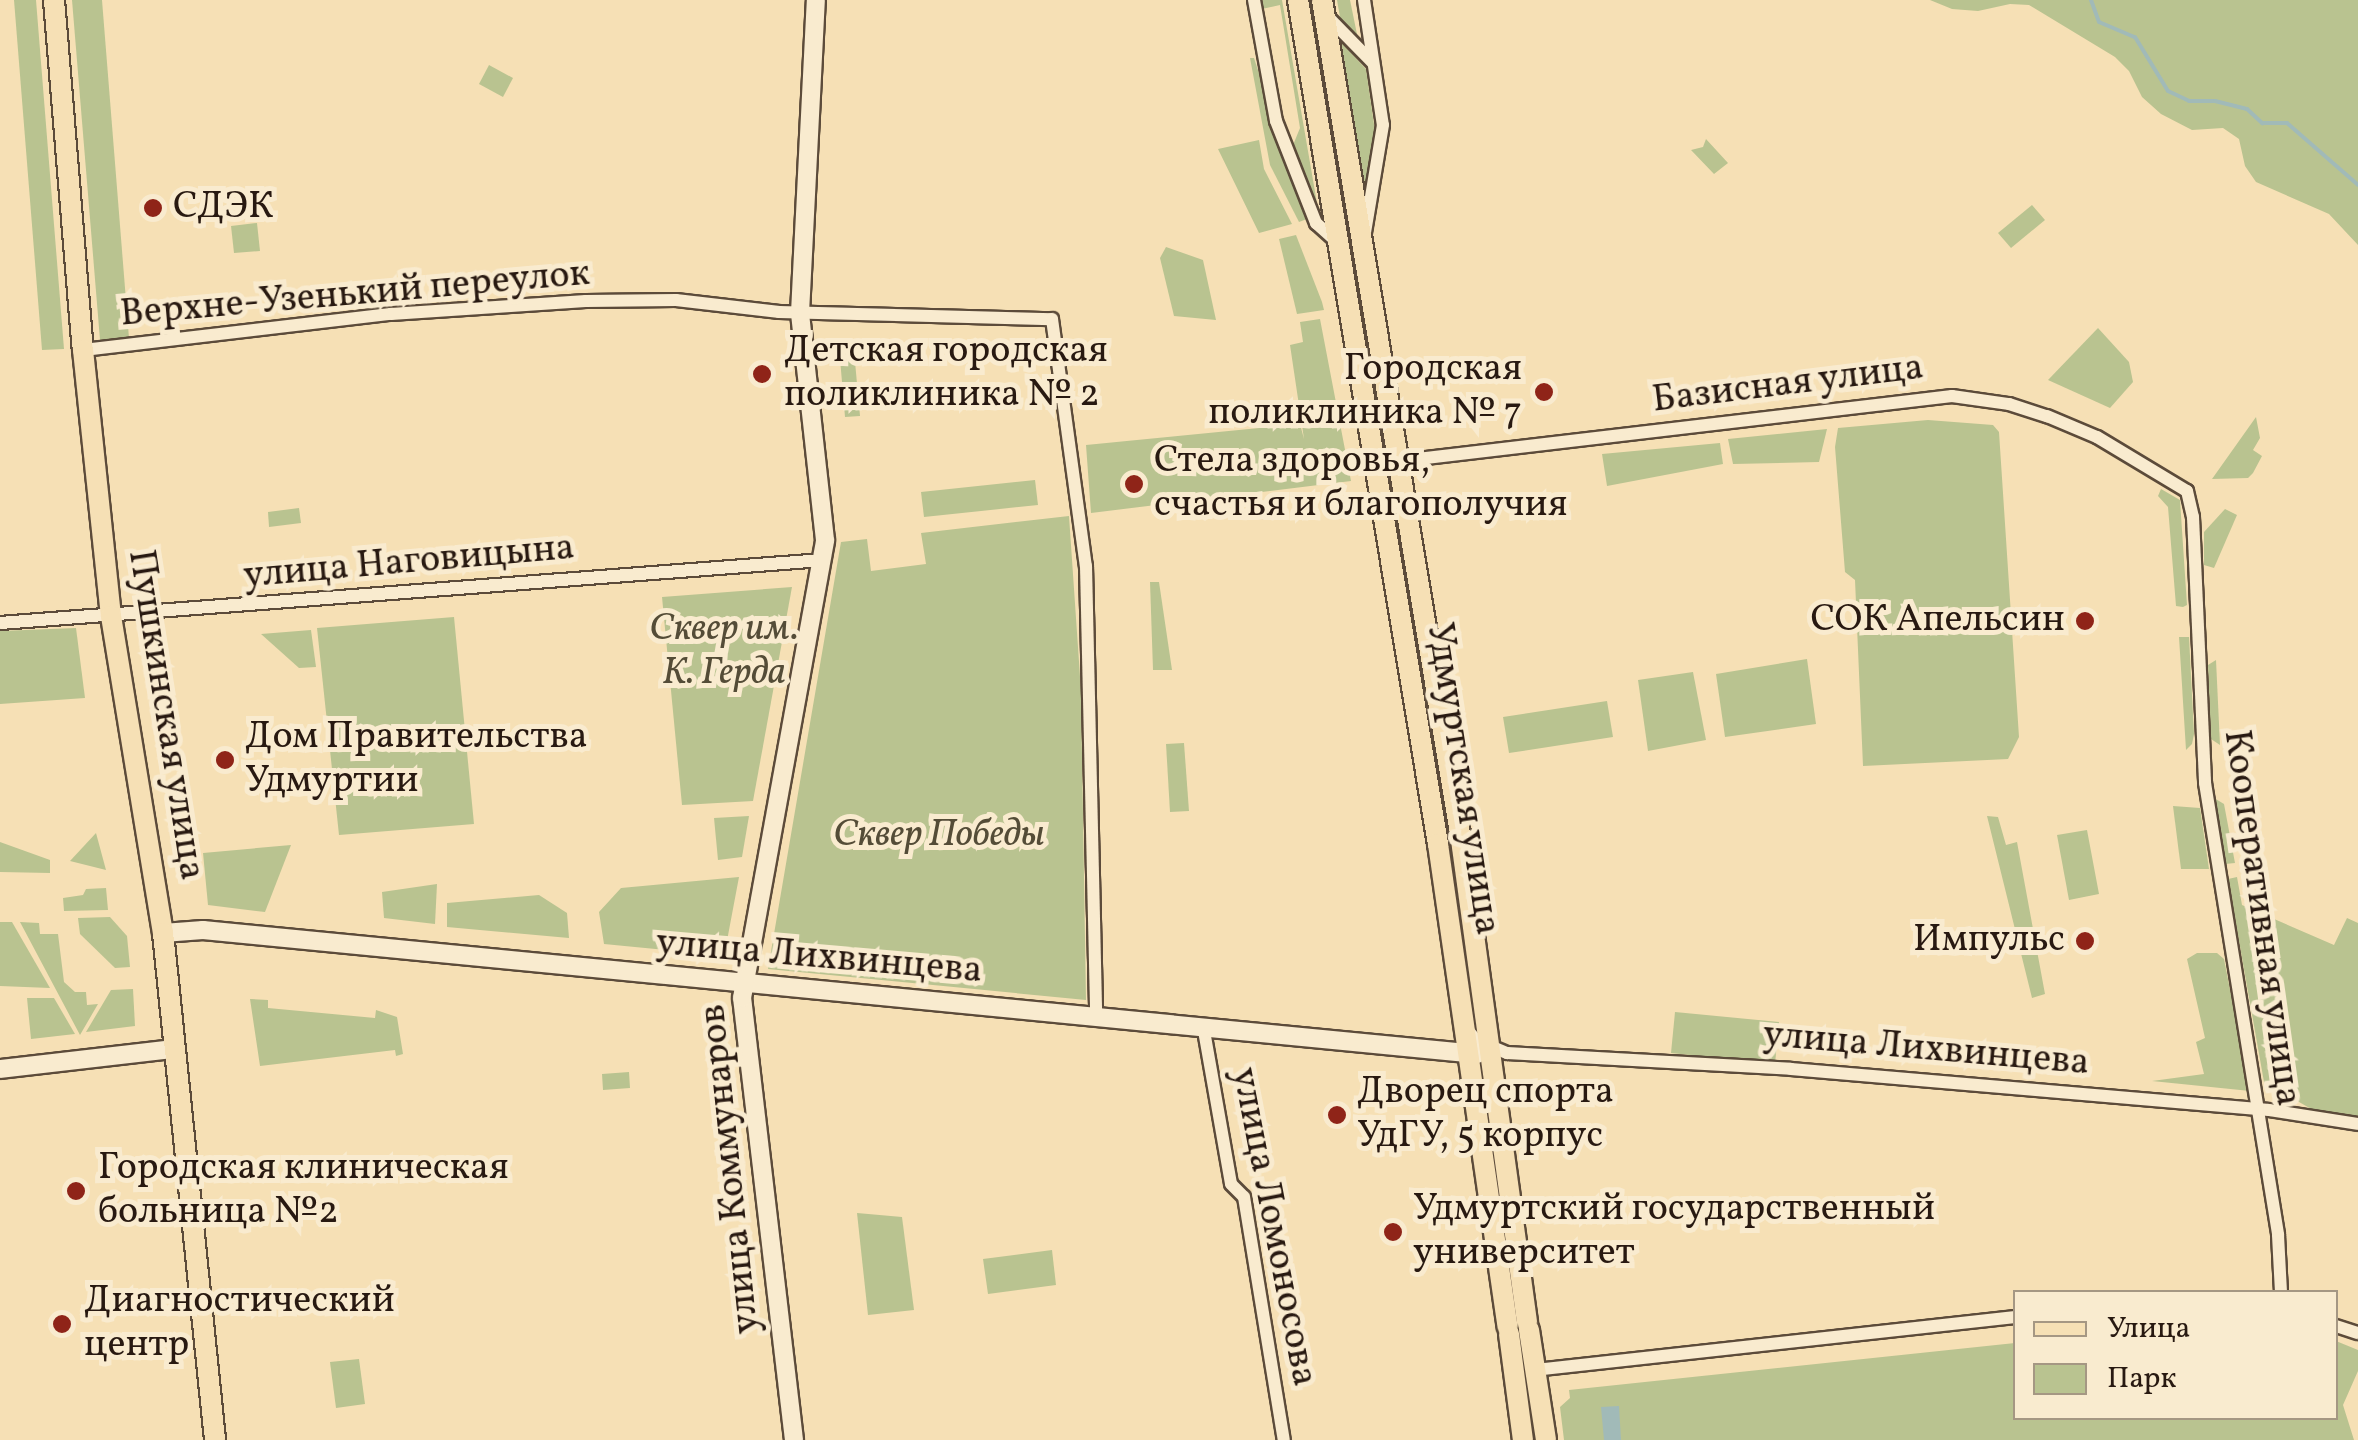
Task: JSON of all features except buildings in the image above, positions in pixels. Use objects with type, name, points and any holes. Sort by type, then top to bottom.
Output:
[{"type":"main road","name":"Пушкинская улица","points":[[54,0],[83,350],[111,616],[163,933],[215,1440]]},
{"type":"main road","name":"Удмуртская улица","points":[[1298,0],[1397,588],[1465,1026],[1483,1053]]},
{"type":"main road","name":"Удмуртская улица","points":[[1324,7],[1462,840],[1495,1160],[1518,1328],[1523,1440]]},
{"type":"main road","points":[[1349,300],[1372,297]]},
{"type":"main road","points":[[1397,588],[1420,584]]},
{"type":"main road","points":[[1438,844],[1462,840]]},
{"type":"main road","name":"Удмуртская улица","points":[[1518,1328],[1535,1370],[1546,1440]]},
{"type":"street","name":"улица Коммунаров","points":[[794,1440],[742,984],[825,540],[800,313],[816,0]]},
{"type":"street","name":"Удмуртская улица","points":[[1254,0],[1276,120],[1316,224],[1339,243]]},
{"type":"street","name":"Удмуртская улица","points":[[1362,245],[1383,124],[1364,0]]},
{"type":"street","points":[[1324,7],[1373,63]]},
{"type":"street","name":"Верхне-Узенький переулок","points":[[83,350],[479,306],[676,300],[800,313],[1052,319],[1086,566],[1096,1018]]},
{"type":"street","name":"Базисная улица","points":[[1375,464],[1952,396],[2009,404],[2047,416],[2097,437],[2187,492]]},
{"type":"street","name":"Кооперативная улица","points":[[2187,492],[2193,517],[2205,783],[2284,1275],[2281,1290]]},
{"type":"street","name":"улица Наговицына","points":[[0,623],[822,560]]},
{"type":"street","name":"улица Лихвинцева","points":[[163,933],[203,930],[1483,1053],[1790,1069],[2258,1110],[2358,1124]]},
{"type":"street","name":"улица Ломоносова","points":[[1203,1025],[1231,1184],[1244,1197],[1284,1440]]},
{"type":"street","points":[[0,1070],[174,1049]]},
{"type":"street","points":[[1535,1370],[2013,1318]]},
{"type":"green space","points":[[14,0],[36,0],[64,349],[42,350]]},
{"type":"green space","points":[[72,0],[102,0],[129,338],[100,340]]},
{"type":"green space","points":[[1260,0],[1282,0],[1319,215],[1291,150],[1300,128],[1280,5],[1262,9]]},
{"type":"green space","points":[[1337,0],[1350,0],[1359,44],[1341,23]]},
{"type":"green space","points":[[1930,0],[2358,0],[2358,245],[2329,214],[2256,182],[2245,166],[2239,139],[2223,128],[2192,130],[2161,114],[2142,97],[2129,71],[2115,57],[2029,5],[2010,4],[1978,11],[1952,9]]},
{"type":"green space","points":[[1336,37],[1366,69],[1375,131],[1366,202]]},
{"type":"green space","points":[[1250,58],[1254,58],[1307,219],[1299,222],[1270,165]]},
{"type":"green space","points":[[489,65],[513,78],[503,97],[479,84]]},
{"type":"green space","points":[[1706,139],[1728,163],[1714,174],[1691,150],[1703,147]]},
{"type":"green space","points":[[1259,140],[1264,169],[1292,224],[1259,233],[1218,149]]},
{"type":"green space","points":[[2032,205],[2045,220],[2011,248],[1998,233]]},
{"type":"green space","points":[[257,223],[260,251],[234,253],[231,226]]},
{"type":"green space","points":[[1296,235],[1324,310],[1297,314],[1279,239]]},
{"type":"green space","points":[[1166,247],[1203,260],[1216,320],[1174,316],[1160,258]]},
{"type":"green space","points":[[1320,319],[1351,481],[1091,513],[1086,445],[1300,424],[1304,439],[1290,345],[1303,342],[1300,322]]},
{"type":"green space","points":[[2098,328],[2129,362],[2133,382],[2110,408],[2048,380]]},
{"type":"green space","points":[[853,340],[860,416],[845,417],[839,347]]},
{"type":"green space","points":[[2256,417],[2260,438],[2253,450],[2262,456],[2253,473],[2248,478],[2212,479]]},
{"type":"green space","points":[[1928,420],[1993,425],[1999,432],[2019,737],[2008,759],[1863,766],[1855,580],[1845,572],[1835,447],[1838,428]]},
{"type":"green space","points":[[1827,429],[1819,462],[1733,464],[1728,439]]},
{"type":"green space","points":[[1720,443],[1723,464],[1607,486],[1602,454]]},
{"type":"green space","points":[[1035,480],[1038,505],[924,517],[921,492]]},
{"type":"green space","points":[[2161,489],[2180,500],[2187,605],[2183,607],[2176,606],[2168,507],[2158,496]]},
{"type":"green space","points":[[299,508],[301,523],[269,527],[268,512]]},
{"type":"green space","points":[[2225,509],[2237,515],[2214,568],[2204,565],[2204,532]]},
{"type":"green space","name":"Сквер Победы","points":[[1069,516],[1081,691],[1086,1000],[768,969],[841,542],[867,539],[871,571],[926,564],[921,533]]},
{"type":"green space","points":[[1150,582],[1159,582],[1172,670],[1153,670]]},
{"type":"green space","name":"Сквер им. К. Герда","points":[[792,587],[753,801],[682,805],[662,597]]},
{"type":"green space","points":[[454,617],[474,824],[339,835],[317,628]]},
{"type":"green space","points":[[76,628],[85,698],[0,704],[0,631]]},
{"type":"green space","points":[[311,630],[316,667],[299,668],[261,634]]},
{"type":"green space","points":[[2179,637],[2189,637],[2194,734],[2186,750]]},
{"type":"green space","points":[[1807,659],[1816,724],[1725,737],[1716,674]]},
{"type":"green space","points":[[2216,660],[2220,745],[2211,739],[2208,665]]},
{"type":"green space","points":[[1693,672],[1706,740],[1648,751],[1638,680]]},
{"type":"green space","points":[[1607,701],[1613,737],[1509,753],[1503,717]]},
{"type":"green space","points":[[1184,743],[1189,811],[1170,812],[1166,744]]},
{"type":"green space","points":[[2214,798],[2224,804],[2235,863],[2225,864]]},
{"type":"green space","points":[[2173,806],[2200,808],[2209,869],[2181,869]]},
{"type":"green space","points":[[749,816],[742,857],[718,860],[714,818]]},
{"type":"green space","points":[[1987,816],[1998,817],[2006,845],[2017,842],[2045,994],[2032,998]]},
{"type":"green space","points":[[2087,830],[2099,894],[2069,900],[2057,835]]},
{"type":"green space","points":[[96,833],[106,870],[70,861]]},
{"type":"green space","points":[[0,842],[50,860],[50,873],[0,872]]},
{"type":"green space","points":[[291,845],[265,912],[208,905],[203,853]]},
{"type":"green space","points":[[739,877],[726,946],[718,946],[707,954],[604,944],[599,912],[621,888]]},
{"type":"green space","points":[[2237,877],[2242,905],[2334,945],[2347,918],[2358,923],[2358,1116],[2313,1110],[2264,1082],[2228,879]]},
{"type":"green space","points":[[437,884],[435,924],[384,918],[382,892]]},
{"type":"green space","points":[[106,888],[108,910],[64,911],[63,898],[83,895],[86,889]]},
{"type":"green space","points":[[539,895],[567,913],[569,938],[447,927],[447,903]]},
{"type":"green space","points":[[110,917],[127,936],[130,967],[115,968],[80,934],[78,918]]},
{"type":"green space","points":[[0,922],[12,922],[50,988],[0,986]]},
{"type":"green space","points":[[20,922],[39,923],[40,934],[58,934],[64,982],[75,992],[86,992],[87,1005],[98,1004],[80,1035]]},
{"type":"green space","points":[[2197,953],[2217,953],[2224,959],[2250,1091],[2152,1081],[2204,1074],[2196,1042],[2205,1038],[2187,959]]},
{"type":"green space","points":[[133,989],[135,1026],[86,1032],[111,990]]},
{"type":"green space","points":[[27,998],[54,998],[75,1034],[31,1039]]},
{"type":"green space","points":[[250,999],[268,1000],[268,1008],[375,1018],[376,1010],[397,1017],[403,1054],[396,1056],[395,1050],[260,1066]]},
{"type":"green space","points":[[1675,1012],[1779,1022],[1775,1064],[1671,1053]]},
{"type":"green space","points":[[629,1072],[630,1088],[603,1090],[602,1074]]},
{"type":"green space","points":[[857,1213],[902,1217],[914,1310],[868,1315]]},
{"type":"green space","points":[[1052,1250],[1056,1285],[988,1294],[983,1259]]},
{"type":"green space","points":[[2338,1342],[2358,1350],[2358,1371],[2343,1405],[2354,1440],[1564,1440],[1560,1407],[1570,1398],[1569,1390],[2013,1343],[2013,1420],[2338,1420]]},
{"type":"green space","points":[[359,1359],[365,1404],[336,1408],[330,1362]]},
{"type":"water","points":[[1619,1406],[1621,1440],[1604,1440],[1601,1407]]},
{"type":"waterway","points":[[2091,0],[2099,22],[2135,37],[2168,91],[2189,101],[2215,101],[2247,109],[2262,123],[2287,123],[2358,185]]},
{"type":"place","name":"СДЭК","points":[[153,208]]},
{"type":"place","name":"Детская городская поликлиника № 2","points":[[762,374]]},
{"type":"place","name":"Городская поликлиника № 7","points":[[1544,392]]},
{"type":"place","name":"Стела здоровья, счастья и благополучия","points":[[1134,484]]},
{"type":"place","name":"СОК Апельсин","points":[[2085,621]]},
{"type":"place","name":"Дом Правительства Удмуртии","points":[[225,760]]},
{"type":"place","name":"Импульс","points":[[2085,941]]},
{"type":"place","name":"Дворец спорта УдГУ, 5 корпус","points":[[1337,1115]]},
{"type":"place","name":"Городская клиническая больница №2","points":[[76,1191]]},
{"type":"place","name":"Удмуртский государственный университет","points":[[1393,1232]]},
{"type":"place","name":"Диагностический центр","points":[[62,1324]]}]
